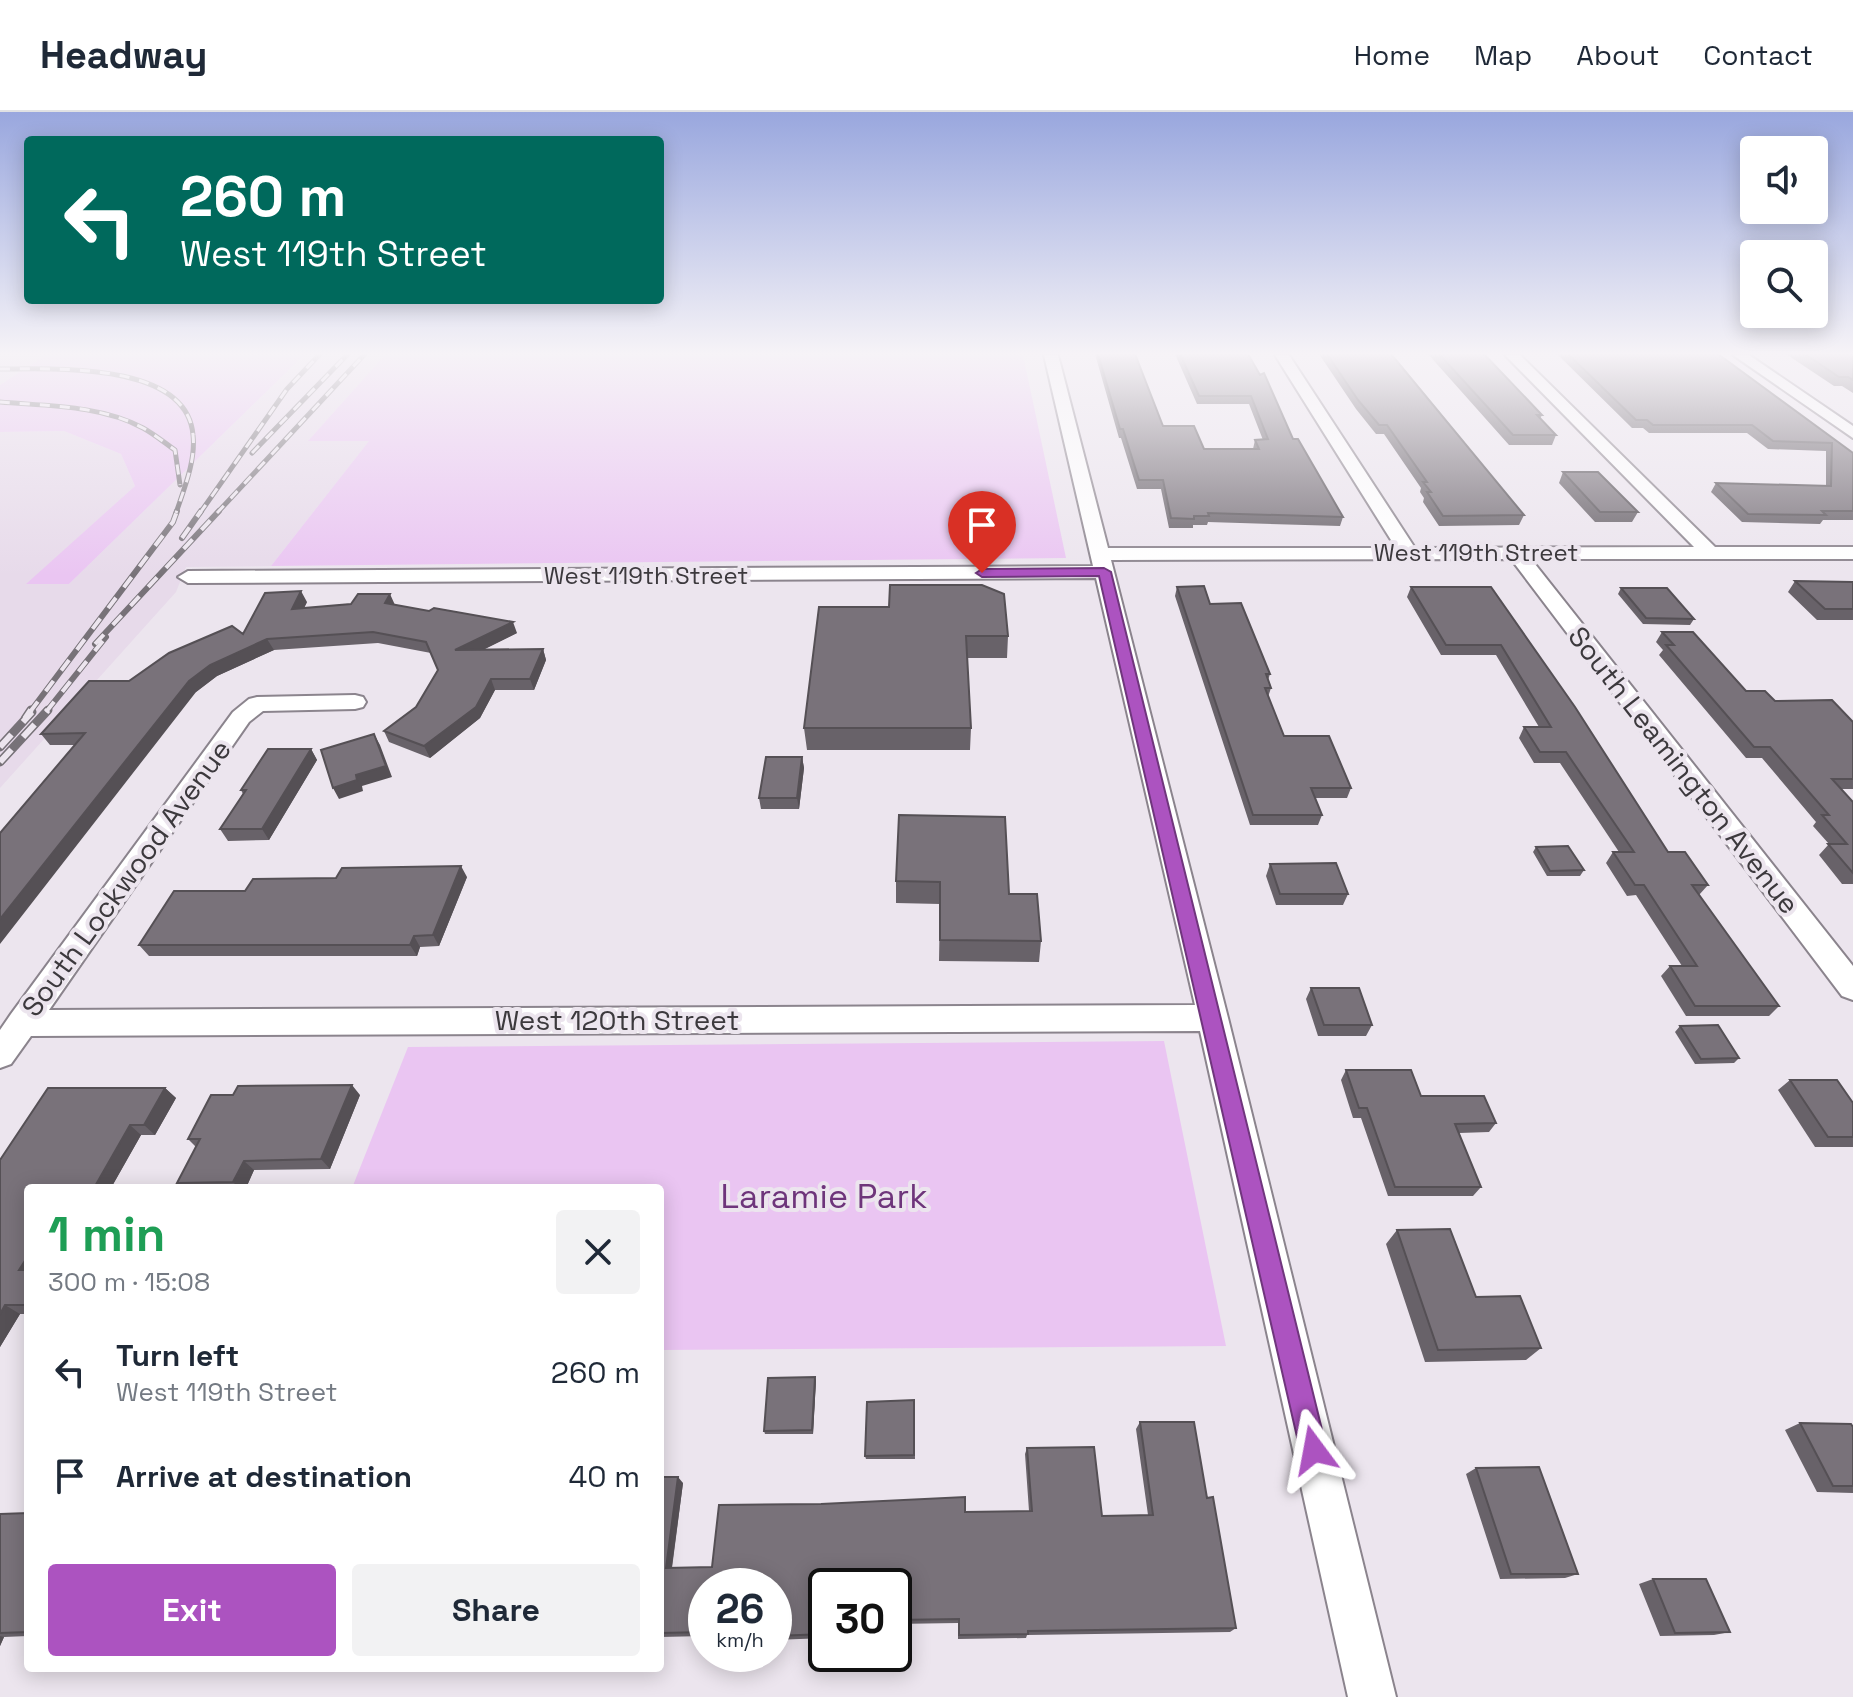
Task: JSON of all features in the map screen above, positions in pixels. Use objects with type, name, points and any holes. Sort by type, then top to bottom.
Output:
[{"type":"street","points":[[1069,429],[1213,1018],[1372,1697]]},
{"type":"street","points":[[1329,429],[1408,552]]},
{"type":"street","points":[[1586,429],[1710,553]]},
{"type":"street","name":"West 119th Street","points":[[188,577],[1102,563],[1408,552],[1853,553]]},
{"type":"street","name":"South Leamington Avenue","points":[[1515,552],[1853,988]]},
{"type":"street","name":"South Lockwood Avenue","points":[[0,1055],[241,717],[257,704],[355,702]]},
{"type":"street","name":"West 120th Street","points":[[22,1023],[1213,1018]]},
{"type":"shaded area","points":[[228,429],[319,429],[309,440],[370,440],[271,566],[186,567],[176,592],[0,788],[0,432],[64,431],[121,454],[135,486],[27,584],[69,584]]},
{"type":"green space","points":[[0,429],[228,429],[69,584],[26,584],[135,486],[121,454],[64,431],[0,432]]},
{"type":"green space","points":[[319,429],[1039,429],[1066,558],[271,566],[369,441],[308,441]]},
{"type":"green space","name":"Laramie Park","points":[[1164,1041],[1226,1346],[664,1350],[664,1184],[354,1184],[408,1047]]},
{"type":"building","points":[[1120,429],[1195,429],[1204,449],[1259,449],[1255,440],[1268,439],[1264,429],[1289,429],[1293,439],[1298,439],[1343,517],[1208,513],[1209,516],[1194,516],[1194,519],[1171,518],[1163,480],[1139,480],[1123,429]]},
{"type":"building","points":[[1390,429],[1453,429],[1524,515],[1443,516],[1427,492],[1431,492],[1423,482],[1427,482]]},
{"type":"building","points":[[1507,429],[1550,429],[1556,435],[1513,435]]},
{"type":"building","points":[[1757,429],[1820,429],[1853,453],[1853,511],[1822,511],[1826,515],[1748,514],[1716,483],[1831,486],[1832,443],[1773,441]]},
{"type":"building","points":[[1563,472],[1598,472],[1638,512],[1600,512]]},
{"type":"building","points":[[1795,581],[1853,582],[1853,609],[1825,609]]},
{"type":"building","points":[[890,585],[982,585],[1004,594],[1008,636],[966,636],[971,728],[804,728],[819,607],[889,607]]},
{"type":"building","points":[[1204,586],[1210,604],[1241,603],[1270,674],[1266,674],[1271,688],[1265,688],[1284,736],[1329,736],[1351,788],[1311,788],[1322,815],[1253,815],[1177,587]]},
{"type":"building","points":[[1411,587],[1491,587],[1575,707],[1668,852],[1685,852],[1708,885],[1692,885],[1779,1006],[1695,1006],[1670,966],[1697,966],[1644,885],[1635,885],[1613,852],[1634,852],[1566,752],[1540,752],[1524,727],[1551,727],[1501,645],[1446,645]]},
{"type":"building","points":[[1621,588],[1667,588],[1694,619],[1646,618]]},
{"type":"building","points":[[301,591],[292,609],[351,604],[358,594],[390,594],[385,603],[513,622],[455,650],[543,649],[530,679],[491,679],[476,707],[424,746],[384,731],[416,707],[438,670],[426,642],[373,632],[267,639],[210,665],[189,681],[0,919],[0,833],[85,733],[41,734],[89,681],[129,681],[169,653],[232,626],[243,634],[265,593]]},
{"type":"building","points":[[1662,632],[1693,632],[1746,691],[1765,691],[1775,701],[1832,700],[1853,722],[1853,779],[1832,779],[1853,802],[1853,873],[1828,844],[1847,844],[1822,815],[1829,815],[1770,747],[1754,747],[1666,645],[1674,645]]},
{"type":"building","points":[[374,734],[386,766],[356,775],[357,780],[333,788],[321,750]]},
{"type":"building","points":[[268,749],[311,749],[262,829],[220,829],[246,790],[241,790]]},
{"type":"building","points":[[766,757],[802,757],[797,798],[759,798]]},
{"type":"building","points":[[899,815],[1005,817],[1009,894],[1037,894],[1041,941],[940,940],[940,882],[896,881]]},
{"type":"building","points":[[1568,846],[1584,870],[1550,871],[1536,847]]},
{"type":"building","points":[[1336,863],[1348,894],[1280,894],[1270,864]]},
{"type":"building","points":[[461,866],[433,935],[414,936],[410,945],[139,945],[174,891],[245,891],[253,879],[336,878],[342,868]]},
{"type":"building","points":[[1311,988],[1359,988],[1372,1025],[1324,1025]]},
{"type":"building","points":[[1718,1025],[1739,1058],[1701,1059],[1680,1026]]},
{"type":"building","points":[[1346,1070],[1411,1070],[1421,1096],[1484,1096],[1496,1123],[1455,1124],[1481,1187],[1395,1187],[1367,1108],[1359,1108]]},
{"type":"building","points":[[1790,1080],[1837,1080],[1853,1103],[1853,1137],[1828,1137]]},
{"type":"building","points":[[352,1085],[321,1159],[244,1161],[233,1182],[177,1183],[200,1139],[188,1139],[211,1095],[233,1095],[238,1086]]},
{"type":"building","points":[[48,1088],[165,1088],[144,1125],[130,1125],[96,1184],[24,1184],[24,1262],[19,1270],[24,1270],[24,1305],[5,1305],[0,1314],[0,1160]]},
{"type":"building","points":[[1450,1229],[1476,1297],[1520,1296],[1541,1348],[1438,1350],[1397,1230]]},
{"type":"building","points":[[815,1377],[812,1430],[764,1431],[768,1378]]},
{"type":"building","points":[[914,1400],[914,1455],[865,1456],[867,1402]]},
{"type":"building","points":[[1140,1422],[1194,1422],[1207,1498],[1213,1497],[1236,1628],[959,1635],[959,1619],[912,1620],[912,1568],[808,1568],[808,1635],[792,1635],[792,1568],[688,1568],[688,1632],[664,1633],[664,1477],[678,1477],[666,1568],[712,1567],[719,1505],[965,1497],[965,1512],[1032,1511],[1027,1448],[1094,1447],[1102,1516],[1153,1515]]},
{"type":"building","points":[[1800,1423],[1851,1424],[1853,1486],[1833,1486]]},
{"type":"building","points":[[1539,1467],[1578,1574],[1511,1574],[1476,1468]]},
{"type":"building","points":[[24,1513],[24,1632],[0,1633],[0,1514]]},
{"type":"building","points":[[1653,1579],[1706,1579],[1730,1632],[1675,1633]]},
{"type":"railway","points":[[145,429],[175,450],[180,485]]},
{"type":"railway","points":[[176,513],[191,464],[191,429]]},
{"type":"railway","points":[[200,513],[259,429]]},
{"type":"railway","points":[[252,453],[275,429]]},
{"type":"railway","points":[[217,513],[295,429]]},
{"type":"railway","points":[[30,712],[173,522],[177,511]]},
{"type":"railway","points":[[182,538],[201,511]]},
{"type":"railway","points":[[95,644],[219,511]]},
{"type":"railway","points":[[46,712],[106,637]]},
{"type":"railway","points":[[25,719],[31,710]]},
{"type":"railway","points":[[0,762],[48,710]]},
{"type":"railway","points":[[0,747],[32,712]]},
{"type":"route","points":[[982,573],[1104,572],[1314,1450]]}]
